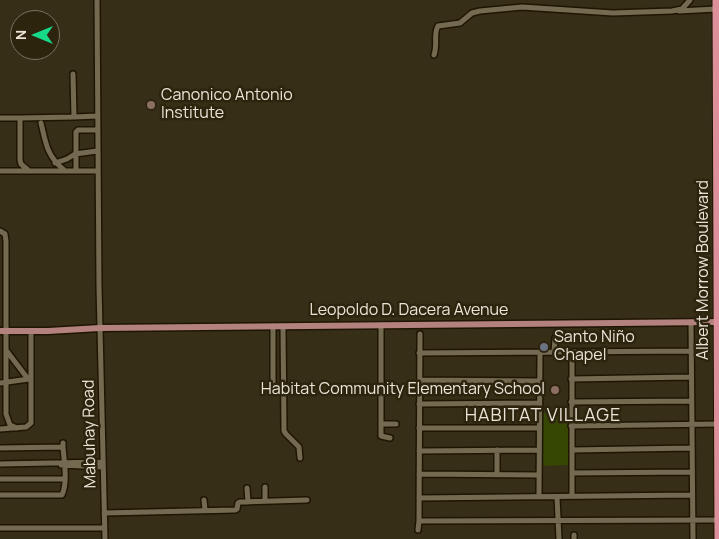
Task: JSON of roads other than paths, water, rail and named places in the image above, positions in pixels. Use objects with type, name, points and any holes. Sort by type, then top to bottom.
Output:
[{"type":"highway","name":"Albert Morrow Boulevard","points":[[716,0],[718,64],[719,538]]},
{"type":"main road","name":"Leopoldo D. Dacera Avenue","points":[[4,331],[381,324],[718,322]]},
{"type":"street","name":"Mabuhay Road","points":[[97,0],[97,151],[105,539]]},
{"type":"street","points":[[679,11],[690,0]]},
{"type":"street","points":[[434,55],[437,46],[436,31],[438,26],[460,23],[476,11],[522,7],[613,12],[716,9]]},
{"type":"street","points":[[73,74],[74,117]]},
{"type":"street","points":[[0,118],[97,116]]},
{"type":"street","points":[[20,118],[20,160],[29,171]]},
{"type":"street","points":[[41,123],[47,148],[55,163],[65,171]]},
{"type":"street","points":[[76,171],[76,131],[97,130]]},
{"type":"street","points":[[55,163],[75,154],[97,151]]},
{"type":"street","points":[[0,171],[98,172]]},
{"type":"street","points":[[0,232],[4,233],[6,237],[7,266],[4,331],[7,418],[10,425],[17,428]]},
{"type":"street","points":[[0,266],[7,266]]},
{"type":"street","points":[[691,322],[692,539]]},
{"type":"street","points":[[381,324],[381,437],[390,438]]},
{"type":"street","points":[[273,326],[273,392]]},
{"type":"street","points":[[283,326],[284,431],[299,447],[300,458]]},
{"type":"street","points":[[0,429],[26,427],[31,423],[31,331]]},
{"type":"street","points":[[418,530],[420,334]]},
{"type":"street","points":[[554,353],[555,338]]},
{"type":"street","points":[[6,350],[30,379]]},
{"type":"street","points":[[420,353],[540,354],[691,351]]},
{"type":"street","points":[[572,353],[572,496]]},
{"type":"street","points":[[539,497],[540,354]]},
{"type":"street","points":[[571,379],[691,377]]},
{"type":"street","points":[[0,383],[30,379]]},
{"type":"street","points":[[420,380],[539,381]]},
{"type":"street","points":[[571,402],[692,401]]},
{"type":"street","points":[[419,404],[539,404]]},
{"type":"street","points":[[381,424],[396,424]]},
{"type":"street","points":[[571,426],[719,424]]},
{"type":"street","points":[[419,428],[539,428]]},
{"type":"street","points":[[0,448],[63,445],[62,465],[65,479],[64,492],[61,496],[0,495]]},
{"type":"street","points":[[572,450],[692,448]]},
{"type":"street","points":[[497,450],[497,475]]},
{"type":"street","points":[[419,451],[538,450]]},
{"type":"street","points":[[0,464],[103,465]]},
{"type":"street","points":[[572,473],[692,472]]},
{"type":"street","points":[[419,474],[538,475]]},
{"type":"street","points":[[0,478],[65,479]]},
{"type":"street","points":[[265,487],[266,501]]},
{"type":"street","points":[[247,488],[248,502]]},
{"type":"street","points":[[419,498],[692,495]]},
{"type":"street","points":[[557,497],[559,539]]},
{"type":"street","points":[[204,500],[205,510]]},
{"type":"street","points":[[104,513],[237,509],[239,502],[307,500]]},
{"type":"street","points":[[419,522],[718,520]]},
{"type":"street","points":[[0,528],[104,528]]},
{"type":"place","name":"Canonico Antonio Institute","points":[[151,105]]},
{"type":"place","name":"Santo Niño Chapel","points":[[544,347]]},
{"type":"place","name":"Habitat Community Elementary School","points":[[555,390]]},
{"type":"district","name":"HABITAT VILLAGE","points":[[543,416]]}]
